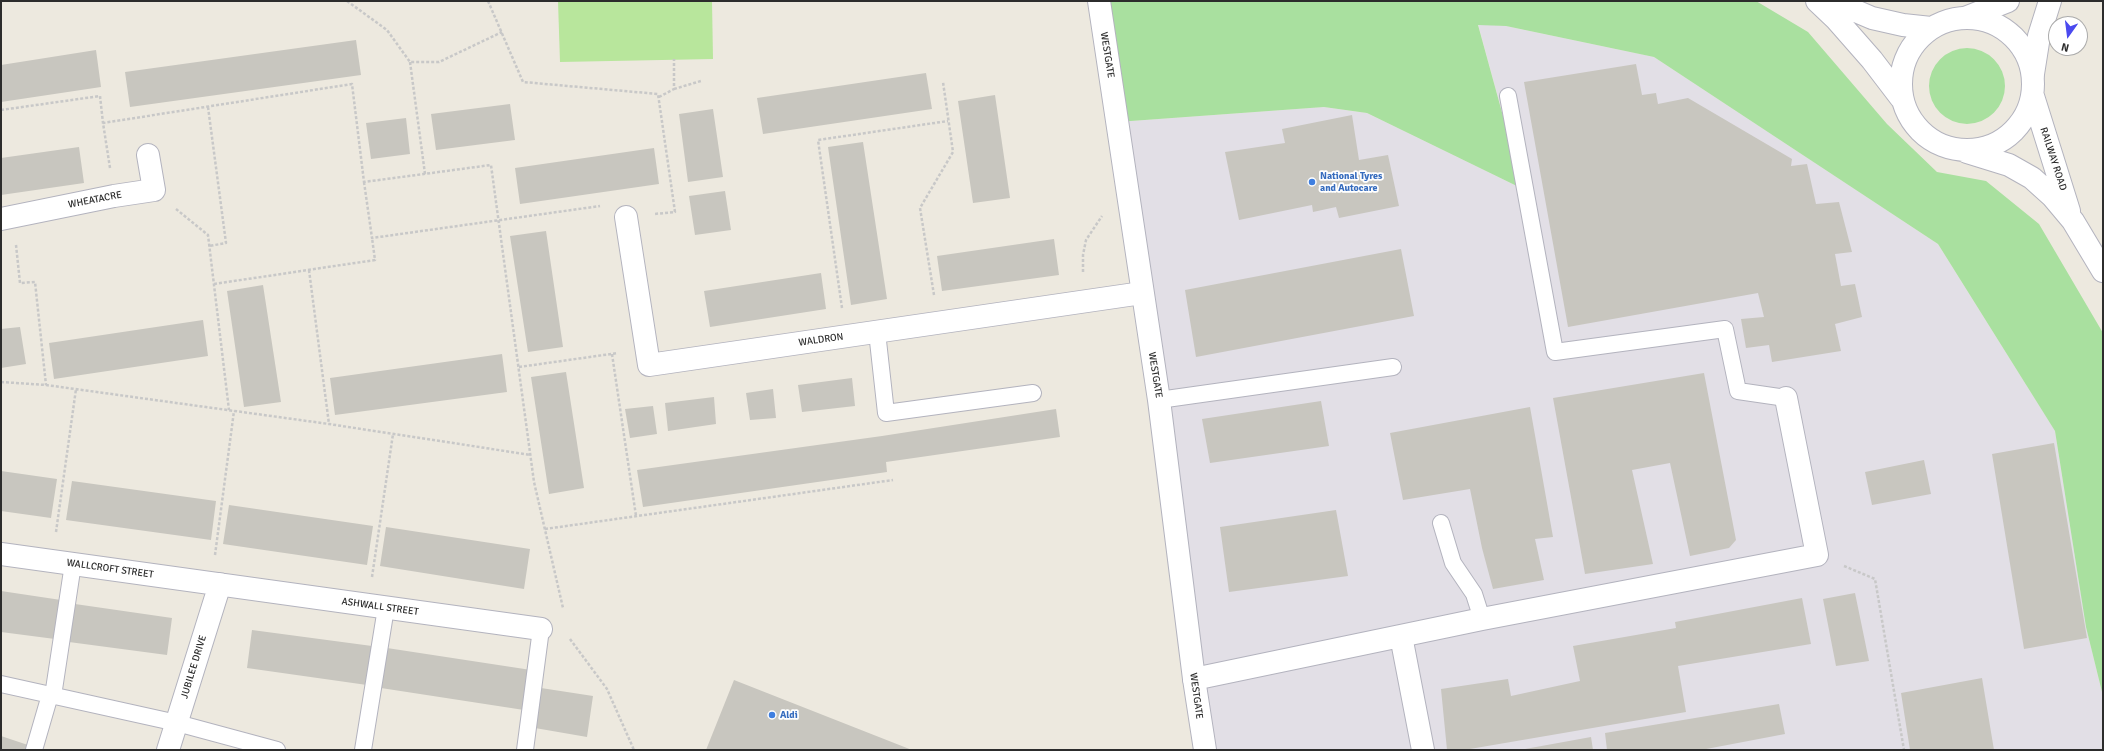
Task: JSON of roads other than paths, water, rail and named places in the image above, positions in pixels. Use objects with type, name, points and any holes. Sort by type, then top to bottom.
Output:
[{"type":"street","name":"WESTGATE","points":[[1099,1],[1159,400],[1204,750]]},
{"type":"street","points":[[1817,1],[1836,19],[1872,60],[1901,98],[1909,119],[1924,135],[1943,147],[1964,151],[1983,150],[2001,142],[2016,130],[2027,114],[2033,96],[2033,74],[2039,36],[2050,1]]},
{"type":"street","points":[[1832,1],[1872,18],[1903,25],[1930,28]]},
{"type":"street","points":[[1901,98],[1900,78],[1905,58],[1915,42],[1930,28],[1947,21],[1965,18],[2008,1]]},
{"type":"street","points":[[1965,18],[1983,20],[1999,26],[2013,36],[2025,52],[2033,74]]},
{"type":"street","name":"RAILWAY ROAD","points":[[2033,96],[2072,221]]},
{"type":"street","name":"RAILWAY ROAD","points":[[1964,151],[2009,166],[2032,178],[2052,196],[2072,221],[2103,271]]},
{"type":"street","name":"WHEATACRE","points":[[7,218],[114,196],[154,190],[148,155]]},
{"type":"street","name":"WALDRON","points":[[626,217],[649,365],[1142,293]]},
{"type":"street","points":[[1194,679],[1482,619],[1817,555],[1786,398]]},
{"type":"street","name":"WALLCROFT STREET","points":[[1,554],[216,583]]},
{"type":"street","name":"ASHWALL STREET","points":[[216,583],[541,629]]},
{"type":"street","name":"JUBILEE DRIVE","points":[[168,750],[216,583]]},
{"type":"street","points":[[1401,636],[1423,750]]},
{"type":"lane","points":[[1508,96],[1555,352],[1725,329],[1738,391],[1786,398]]},
{"type":"lane","points":[[877,332],[886,412],[1033,393]]},
{"type":"lane","points":[[1159,400],[1393,367]]},
{"type":"lane","points":[[1441,523],[1453,563],[1474,594],[1482,619]]},
{"type":"lane","points":[[34,750],[52,695],[63,562]]},
{"type":"lane","points":[[363,750],[377,606]]},
{"type":"lane","points":[[525,750],[541,629]]},
{"type":"lane","points":[[1,684],[177,723],[277,750]]},
{"type":"place","name":"National Tyres and Autocare","points":[[1312,182]]},
{"type":"place","name":"Aldi","points":[[772,715]]}]
